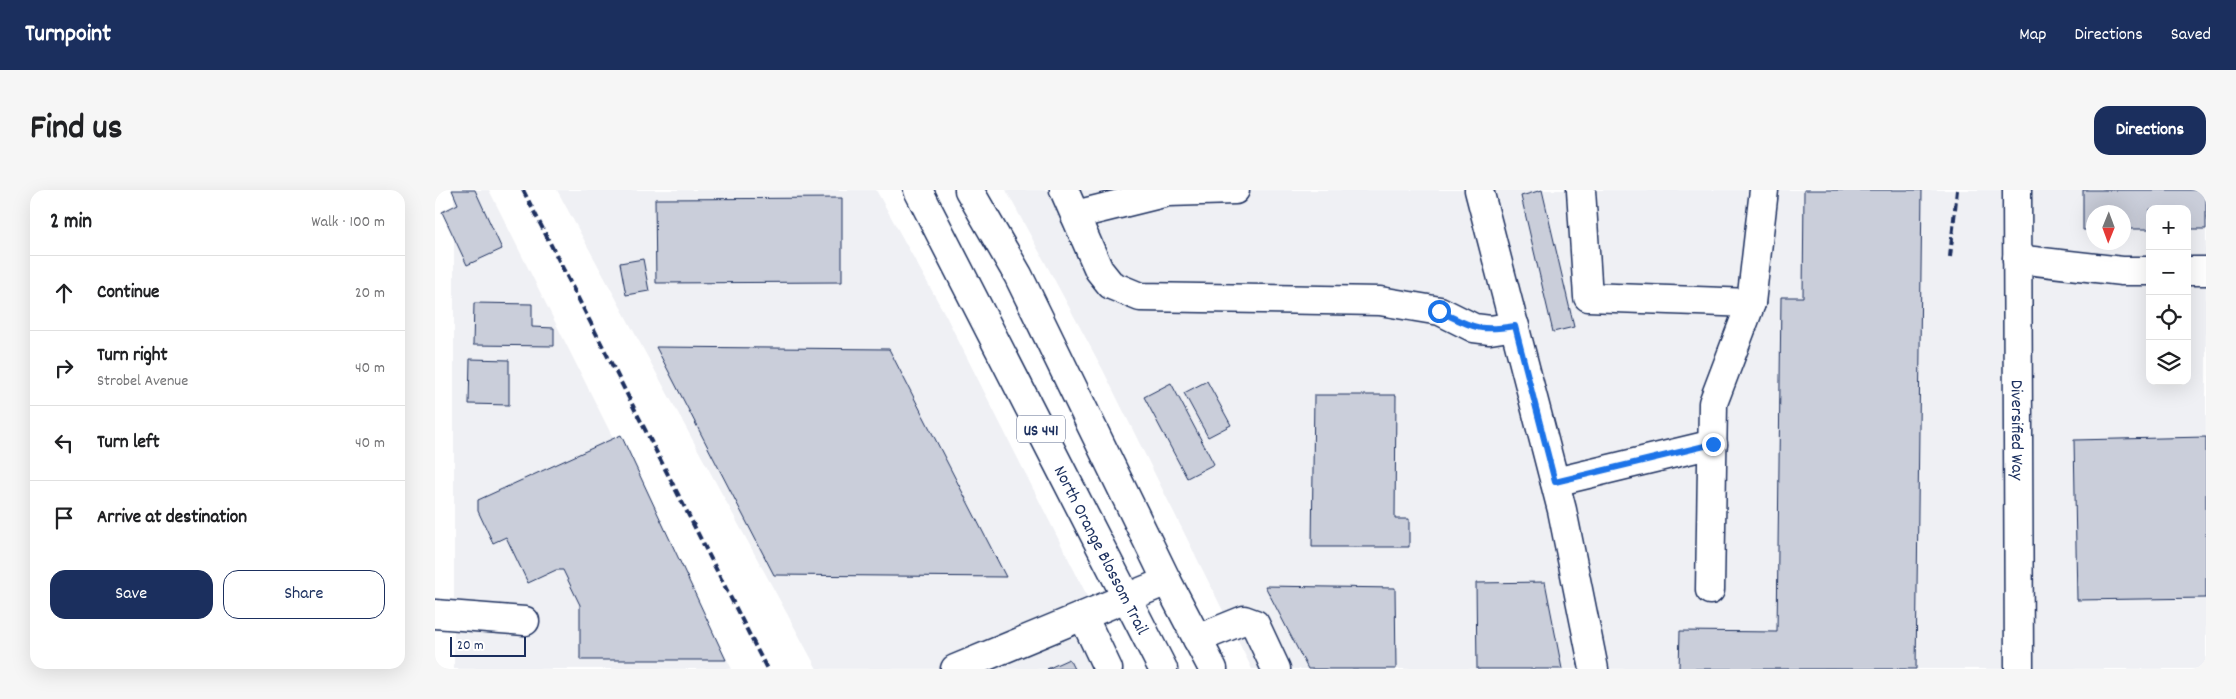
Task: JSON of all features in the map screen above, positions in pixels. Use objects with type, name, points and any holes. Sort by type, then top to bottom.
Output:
[{"type":"main road","name":"North Orange Blossom Trail","points":[[918,190],[1163,669]]},
{"type":"main road","name":"US 441","points":[[969,190],[1018,275],[1167,581],[1213,669]]},
{"type":"main road","points":[[1064,190],[1099,270],[1111,285],[1140,297],[1380,301],[1439,311],[1475,328],[1490,330],[1515,326]]},
{"type":"main road","points":[[1075,214],[1168,192],[1235,190]]},
{"type":"main road","points":[[1479,190],[1562,510],[1594,669]]},
{"type":"main road","points":[[1581,190],[1588,297],[1751,303]]},
{"type":"main road","points":[[1710,590],[1713,403],[1751,303],[1763,190]]},
{"type":"main road","name":"Diversified Way","points":[[2017,190],[2019,669]]},
{"type":"main road","points":[[2017,259],[2123,272],[2146,271]]},
{"type":"main road","points":[[2191,271],[2206,271]]},
{"type":"main road","points":[[1555,482],[1713,444]]},
{"type":"main road","points":[[955,669],[1167,581]]},
{"type":"main road","points":[[435,614],[525,621]]},
{"type":"main road","points":[[1083,616],[1108,669]]},
{"type":"main road","points":[[1197,639],[1244,620],[1251,622],[1258,629],[1276,669]]},
{"type":"shaded area","points":[[454,190],[489,190],[645,502],[732,669],[454,669]]},
{"type":"shaded area","points":[[557,190],[876,190],[946,316],[1124,669],[817,669]]},
{"type":"shaded area","points":[[1006,190],[2206,190],[2206,669],[1252,669],[1103,370]]},
{"type":"building","points":[[452,190],[475,190],[502,249],[467,265],[442,212],[458,204]]},
{"type":"building","points":[[1542,190],[1574,327],[1553,332],[1521,196]]},
{"type":"building","points":[[1804,190],[1922,190],[1916,669],[1679,669],[1680,631],[1777,632],[1781,297],[1803,297]]},
{"type":"building","points":[[2083,190],[2206,190],[2206,229],[2191,229],[2191,205],[2146,205],[2146,229],[2131,229],[2131,205],[2086,205],[2086,230],[2083,230]]},
{"type":"building","points":[[842,198],[842,282],[656,283],[655,199]]},
{"type":"building","points":[[643,259],[649,291],[626,295],[620,263]]},
{"type":"building","points":[[474,303],[532,304],[532,327],[554,328],[554,346],[473,345]]},
{"type":"building","points":[[656,347],[889,349],[1006,577],[774,575]]},
{"type":"building","points":[[470,359],[509,360],[509,405],[469,404]]},
{"type":"building","points":[[1207,381],[1231,425],[1208,437],[1184,393]]},
{"type":"building","points":[[1171,383],[1214,464],[1187,478],[1144,397]]},
{"type":"building","points":[[1314,395],[1396,395],[1395,519],[1409,519],[1409,547],[1312,547]]},
{"type":"building","points":[[621,435],[726,660],[580,660],[580,605],[563,570],[556,570],[528,583],[506,537],[493,543],[478,511],[478,500]]},
{"type":"building","points":[[2206,437],[2206,598],[2077,600],[2074,440]]},
{"type":"building","points":[[1545,582],[1562,669],[1477,669],[1476,583]]},
{"type":"building","points":[[1265,586],[1395,588],[1396,669],[1308,669]]},
{"type":"building","points":[[1069,659],[1074,669],[1047,669]]},
{"type":"railway","points":[[523,190],[767,669]]},
{"type":"railway","points":[[1950,257],[1957,190]]},
{"type":"route","points":[[1439,311],[1475,328],[1490,330],[1515,326],[1555,482],[1713,444]]}]
